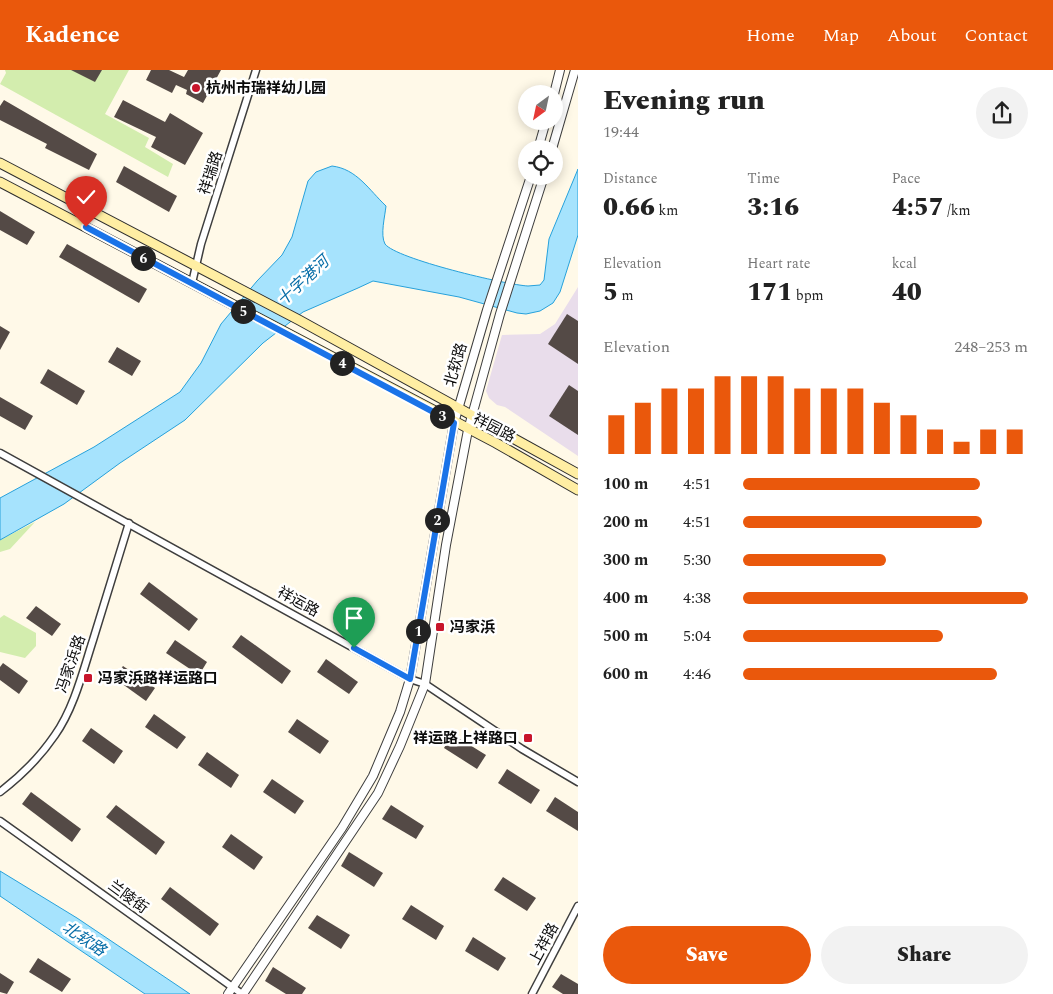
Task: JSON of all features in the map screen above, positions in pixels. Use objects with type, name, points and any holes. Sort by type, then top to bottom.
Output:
[{"type":"main road","points":[[0,163],[196,267]]},
{"type":"main road","points":[[0,182],[192,283]]},
{"type":"main road","name":"祥园路","points":[[196,267],[299,320],[578,474]]},
{"type":"main road","name":"祥园路","points":[[192,283],[578,490]]},
{"type":"street","name":"祥瑞路","points":[[192,283],[256,70]]},
{"type":"street","points":[[556,85],[560,70]]},
{"type":"street","points":[[555,140],[575,70]]},
{"type":"street","name":"北软路","points":[[230,991],[342,828],[373,776],[400,712],[410,679],[454,423],[486,310],[528,185]]},
{"type":"street","name":"北软路","points":[[242,994],[378,793],[400,746],[425,684],[446,545],[468,430],[500,314],[541,185]]},
{"type":"street","name":"祥运路","points":[[0,453],[410,679],[425,684],[522,749],[578,782]]},
{"type":"street","name":"冯家浜路","points":[[0,792],[22,775],[39,755],[56,734],[69,708],[82,675],[129,523]]},
{"type":"street","name":"兰陵街","points":[[0,821],[230,991],[242,994]]},
{"type":"street","name":"上祥路","points":[[532,994],[578,906]]},
{"type":"shaded area","points":[[578,287],[578,456],[505,407],[497,405],[489,398],[486,391],[502,335],[540,334],[555,324]]},
{"type":"green space","points":[[5,70],[129,70],[105,114],[149,138],[145,147],[173,164],[168,177],[0,84],[6,73]]},
{"type":"green space","points":[[35,522],[10,549],[0,552],[0,540]]},
{"type":"green space","points":[[4,615],[36,633],[36,646],[25,658],[0,652],[0,618]]},
{"type":"water","name":"十字港河","points":[[332,166],[349,171],[356,176],[386,206],[383,231],[384,240],[385,244],[393,250],[430,264],[498,281],[528,286],[540,285],[544,280],[549,239],[578,169],[578,235],[560,292],[553,303],[540,311],[526,314],[459,297],[373,281],[303,312],[263,343],[185,420],[120,463],[64,504],[0,540],[0,498],[94,447],[180,392],[201,363],[221,324],[257,281],[282,255],[292,237],[308,181],[316,172]]},
{"type":"water","points":[[0,871],[77,918],[190,994],[145,994],[0,896]]},
{"type":"building","points":[[71,70],[102,70],[95,82]]},
{"type":"building","name":"杭州市瑞祥幼儿园","points":[[151,70],[169,70],[184,77],[188,70],[221,70],[203,103],[186,94],[187,90],[176,85],[172,93],[146,80]]},
{"type":"building","points":[[4,100],[97,154],[89,170],[45,148],[47,144],[0,120],[0,106]]},
{"type":"building","points":[[123,100],[165,122],[170,113],[203,133],[185,165],[151,147],[156,137],[114,117]]},
{"type":"building","points":[[124,166],[177,196],[169,212],[116,182]]},
{"type":"building","points":[[0,211],[35,232],[27,245],[0,230]]},
{"type":"building","points":[[67,244],[147,289],[139,303],[59,257]]},
{"type":"building","points":[[567,314],[578,321],[578,364],[548,344]]},
{"type":"building","points":[[0,326],[10,332],[0,350]]},
{"type":"building","points":[[117,347],[141,361],[132,376],[108,362]]},
{"type":"building","points":[[48,369],[85,391],[77,405],[40,383]]},
{"type":"building","points":[[569,385],[578,391],[578,435],[549,416]]},
{"type":"building","points":[[0,397],[33,416],[25,430],[0,416]]},
{"type":"building","points":[[149,582],[198,619],[189,631],[140,594]]},
{"type":"building","points":[[36,606],[61,624],[52,636],[26,618]]},
{"type":"building","points":[[241,635],[291,671],[282,684],[232,647]]},
{"type":"building","points":[[175,640],[207,662],[199,675],[166,653]]},
{"type":"building","points":[[326,659],[358,682],[349,694],[317,672]]},
{"type":"building","points":[[3,663],[28,681],[19,694],[0,680],[0,667]]},
{"type":"building","points":[[123,666],[155,688],[146,701],[114,678]]},
{"type":"building","points":[[154,714],[186,737],[177,749],[145,727]]},
{"type":"building","points":[[297,719],[329,741],[320,754],[288,732]]},
{"type":"building","points":[[91,728],[123,751],[114,764],[82,741]]},
{"type":"building","points":[[452,734],[486,755],[477,769],[444,748]]},
{"type":"building","points":[[207,752],[239,775],[231,788],[198,765]]},
{"type":"building","points":[[507,769],[540,790],[531,804],[498,783]]},
{"type":"building","points":[[272,779],[304,801],[295,814],[263,792]]},
{"type":"building","points":[[31,792],[81,829],[72,842],[22,804]]},
{"type":"building","points":[[555,797],[578,812],[578,831],[546,811]]},
{"type":"building","points":[[116,805],[165,842],[156,855],[106,817]]},
{"type":"building","points":[[391,805],[424,826],[416,839],[382,819]]},
{"type":"building","points":[[231,834],[263,857],[254,870],[222,847]]},
{"type":"building","points":[[349,852],[383,873],[374,887],[341,866]]},
{"type":"building","points":[[503,877],[536,898],[527,911],[494,890]]},
{"type":"building","points":[[170,887],[219,924],[210,936],[161,899]]},
{"type":"building","points":[[411,905],[444,926],[436,940],[402,919]]},
{"type":"building","points":[[317,915],[350,935],[341,949],[308,928]]},
{"type":"building","points":[[473,937],[506,958],[498,971],[465,951]]},
{"type":"building","points":[[38,958],[71,979],[62,992],[29,972]]},
{"type":"building","points":[[273,967],[306,988],[302,994],[286,994],[265,981]]},
{"type":"building","points":[[0,973],[14,982],[7,994],[0,992]]},
{"type":"building","points":[[561,974],[578,984],[578,994],[563,994],[552,987]]},
{"type":"place","name":"杭州市瑞祥幼儿园","points":[[196,88]]},
{"type":"place","name":"冯家浜","points":[[440,627]]},
{"type":"place","name":"冯家浜路祥运路口","points":[[88,678]]},
{"type":"place","name":"祥运路上祥路口","points":[[528,738]]},
{"type":"route","points":[[86,227],[454,423],[410,679],[354,648]]}]
